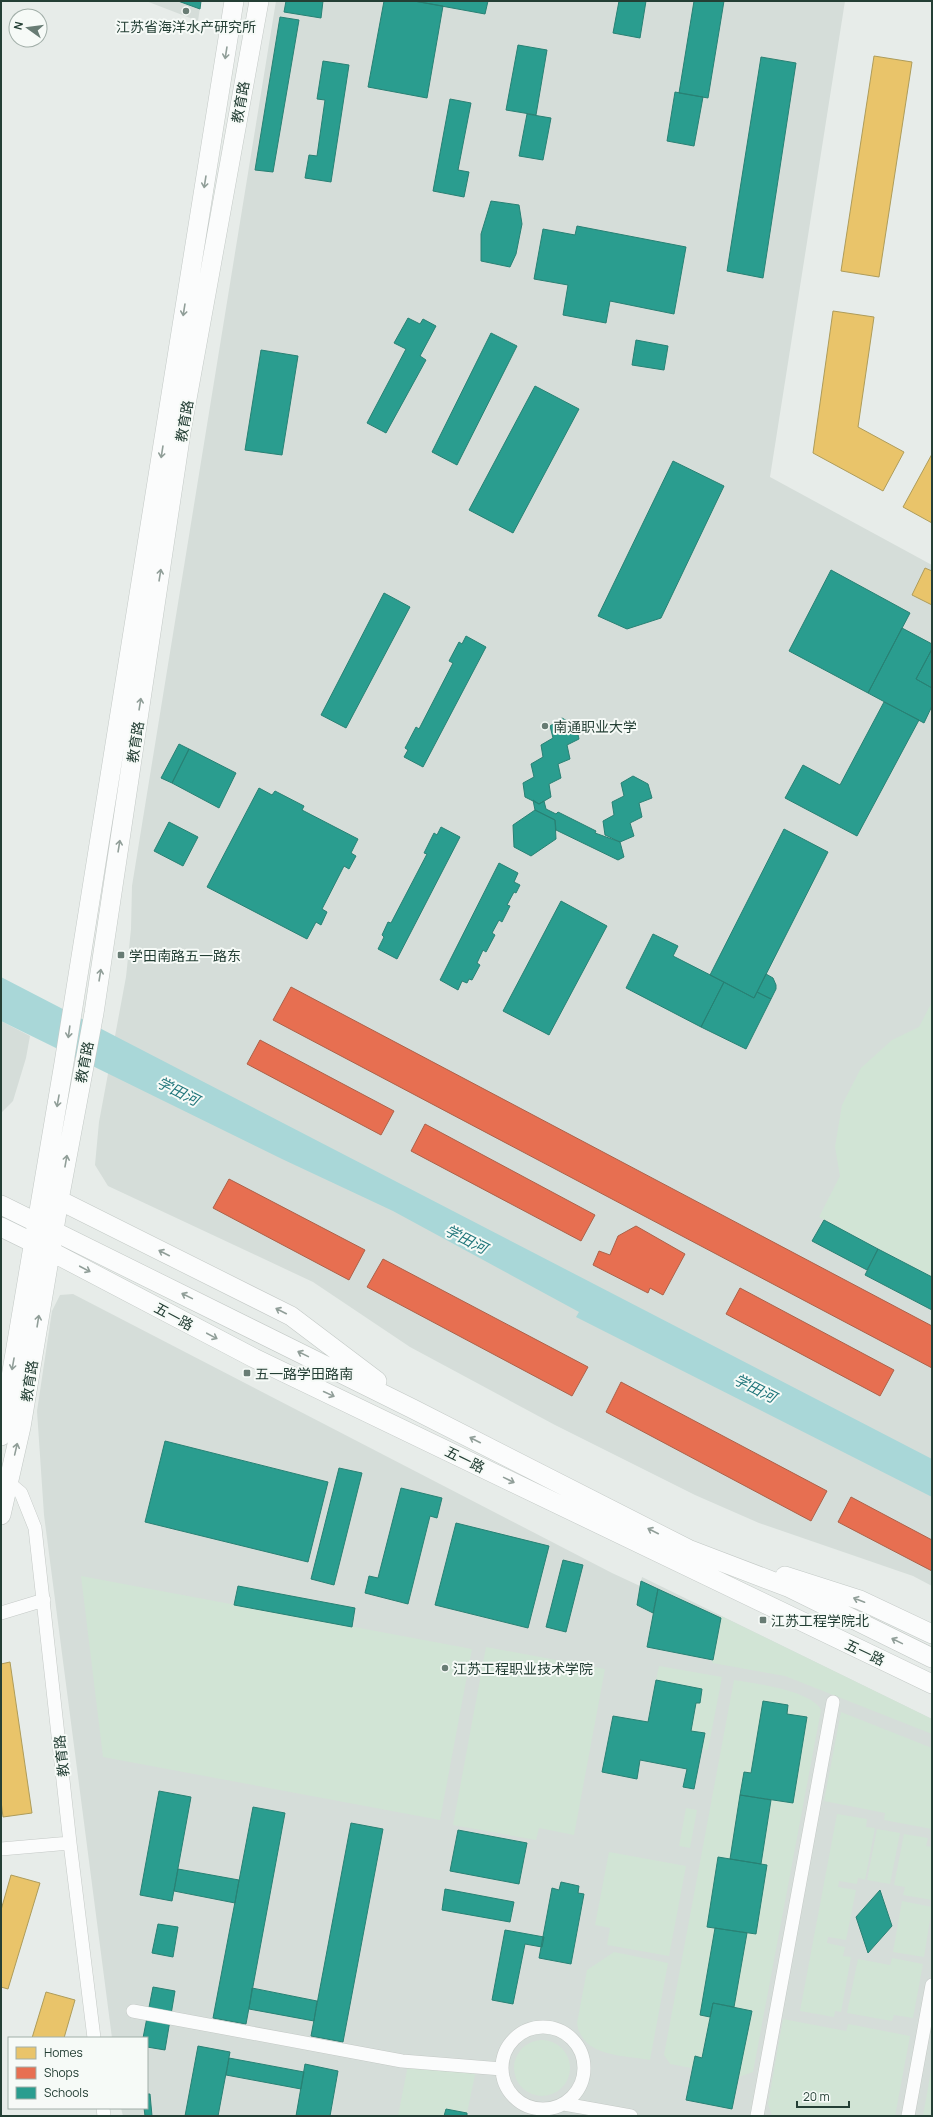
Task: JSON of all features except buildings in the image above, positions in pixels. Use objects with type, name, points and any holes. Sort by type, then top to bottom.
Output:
[{"type":"street","name":"教育路","points":[[46,1226],[59,1200],[94,1013],[234,1]]},
{"type":"street","name":"教育路","points":[[1,1436],[46,1226],[64,1063],[73,1002],[174,430],[258,1]]},
{"type":"street","points":[[59,1200],[290,1316],[413,1409]]},
{"type":"street","name":"五一路","points":[[1,1205],[413,1409],[688,1549],[790,1588],[932,1658]]},
{"type":"street","name":"五一路","points":[[1,1228],[42,1247],[254,1358],[932,1684]]},
{"type":"street","name":"教育路","points":[[1,1515],[21,1427],[42,1247]]},
{"type":"street","name":"教育路","points":[[8,1482],[21,1493],[35,1528],[70,1843],[94,2037]]},
{"type":"street","points":[[688,1549],[806,1582],[860,1600],[932,1634]]},
{"type":"street","points":[[1,1613],[44,1600]]},
{"type":"street","points":[[757,2116],[833,1702]]},
{"type":"street","points":[[1,1849],[70,1843]]},
{"type":"street","points":[[908,2116],[932,1985]]},
{"type":"street","points":[[134,2011],[402,2061],[502,2069]]},
{"type":"street","points":[[542,2027],[553,2028],[566,2034],[576,2044],[582,2056],[584,2070],[581,2084],[574,2096],[564,2104],[550,2109],[536,2110],[524,2106],[513,2098],[506,2087],[502,2069],[506,2050],[512,2041],[520,2034],[530,2029],[542,2027]]},
{"type":"street","points":[[564,2104],[631,2116]]},
{"type":"shaded area","name":"江苏省海洋水产研究所","points":[[146,1],[201,1],[198,21]]},
{"type":"shaded area","name":"南通职业大学","points":[[276,1],[845,1],[770,477],[932,565],[932,1586],[913,1576],[759,1523],[695,1495],[555,1425],[410,1347],[313,1282],[108,1186],[95,1165],[99,1122],[126,977],[131,929],[132,886]]},
{"type":"shaded area","points":[[1,1021],[30,1036],[26,1058],[13,1101],[1,1113]]},
{"type":"shaded area","name":"江苏工程职业技术学院","points":[[73,1294],[612,1573],[640,1586],[642,1577],[932,1719],[932,2116],[123,2116],[121,2109],[148,2109],[148,2037],[112,2037],[44,1515],[37,1411],[52,1311],[60,1295]]},
{"type":"green space","points":[[932,1002],[932,1277],[819,1217],[840,1176],[835,1147],[842,1105],[861,1068],[892,1040],[919,1027]]},
{"type":"green space","points":[[81,1576],[472,1649],[440,1820],[103,1757]]},
{"type":"green space","points":[[721,1616],[932,1719],[932,1734],[785,1676],[712,1663]]},
{"type":"green space","points":[[486,1647],[605,1669],[574,1835],[539,1828],[536,1840],[453,1825]]},
{"type":"green space","points":[[659,1666],[722,1677],[708,1750],[702,1749],[705,1734],[691,1731],[696,1703],[700,1703],[702,1689],[656,1680]]},
{"type":"green space","points":[[734,1680],[768,1686],[795,1693],[815,1703],[821,1710],[753,2072],[739,2077],[670,2064],[664,2055]]},
{"type":"green space","points":[[841,1712],[932,1748],[932,1829],[884,1820],[885,1813],[824,1801]]},
{"type":"green space","points":[[686,1808],[697,1810],[690,1848],[679,1846]]},
{"type":"green space","points":[[837,1814],[867,1819],[866,1827],[875,1828],[865,1880],[858,1878],[857,1884],[839,1881],[838,1887],[856,1890],[846,1940],[828,1937],[827,1943],[845,1947],[843,1956],[851,1957],[841,2012],[835,2011],[834,2017],[800,2011]]},
{"type":"green space","points":[[877,1829],[900,1833],[890,1884],[867,1880]]},
{"type":"green space","points":[[904,1834],[928,1838],[926,1846],[932,1847],[932,1900],[903,1895],[905,1887],[894,1885]]},
{"type":"green space","points":[[609,1852],[686,1866],[669,1956],[607,1945],[610,1928],[595,1925]]},
{"type":"green space","points":[[902,1901],[932,1907],[924,1957],[893,1952]]},
{"type":"green space","points":[[614,1952],[668,1963],[650,2060],[605,2052],[595,2048],[580,2034],[577,2023],[587,1970]]},
{"type":"green space","points":[[892,1958],[923,1964],[913,2018],[894,2015],[892,2021],[847,2013],[858,1959],[890,1965]]},
{"type":"green space","points":[[783,2019],[846,2031],[848,2024],[910,2036],[895,2116],[772,2116],[768,2104]]},
{"type":"green space","points":[[537,2040],[547,2040],[562,2048],[568,2057],[570,2068],[568,2079],[562,2088],[547,2096],[537,2096],[526,2091],[519,2084],[514,2073],[514,2063],[519,2052],[526,2045]]},
{"type":"green space","points":[[408,2065],[476,2070],[467,2113],[446,2109],[444,2116],[398,2116]]},
{"type":"green space","points":[[932,2065],[932,2116],[923,2116]]},
{"type":"water","name":"学田河","points":[[1,977],[932,1459],[932,1497],[576,1317],[579,1312],[393,1211],[282,1159],[1,1021]]},
{"type":"place","name":"江苏省海洋水产研究所","points":[[186,11]]},
{"type":"place","name":"南通职业大学","points":[[545,726]]},
{"type":"place","name":"学田南路五一路东","points":[[121,955]]},
{"type":"place","name":"五一路学田路南","points":[[247,1373]]},
{"type":"place","name":"江苏工程学院北","points":[[763,1620]]},
{"type":"place","name":"江苏工程职业技术学院","points":[[445,1668]]}]
